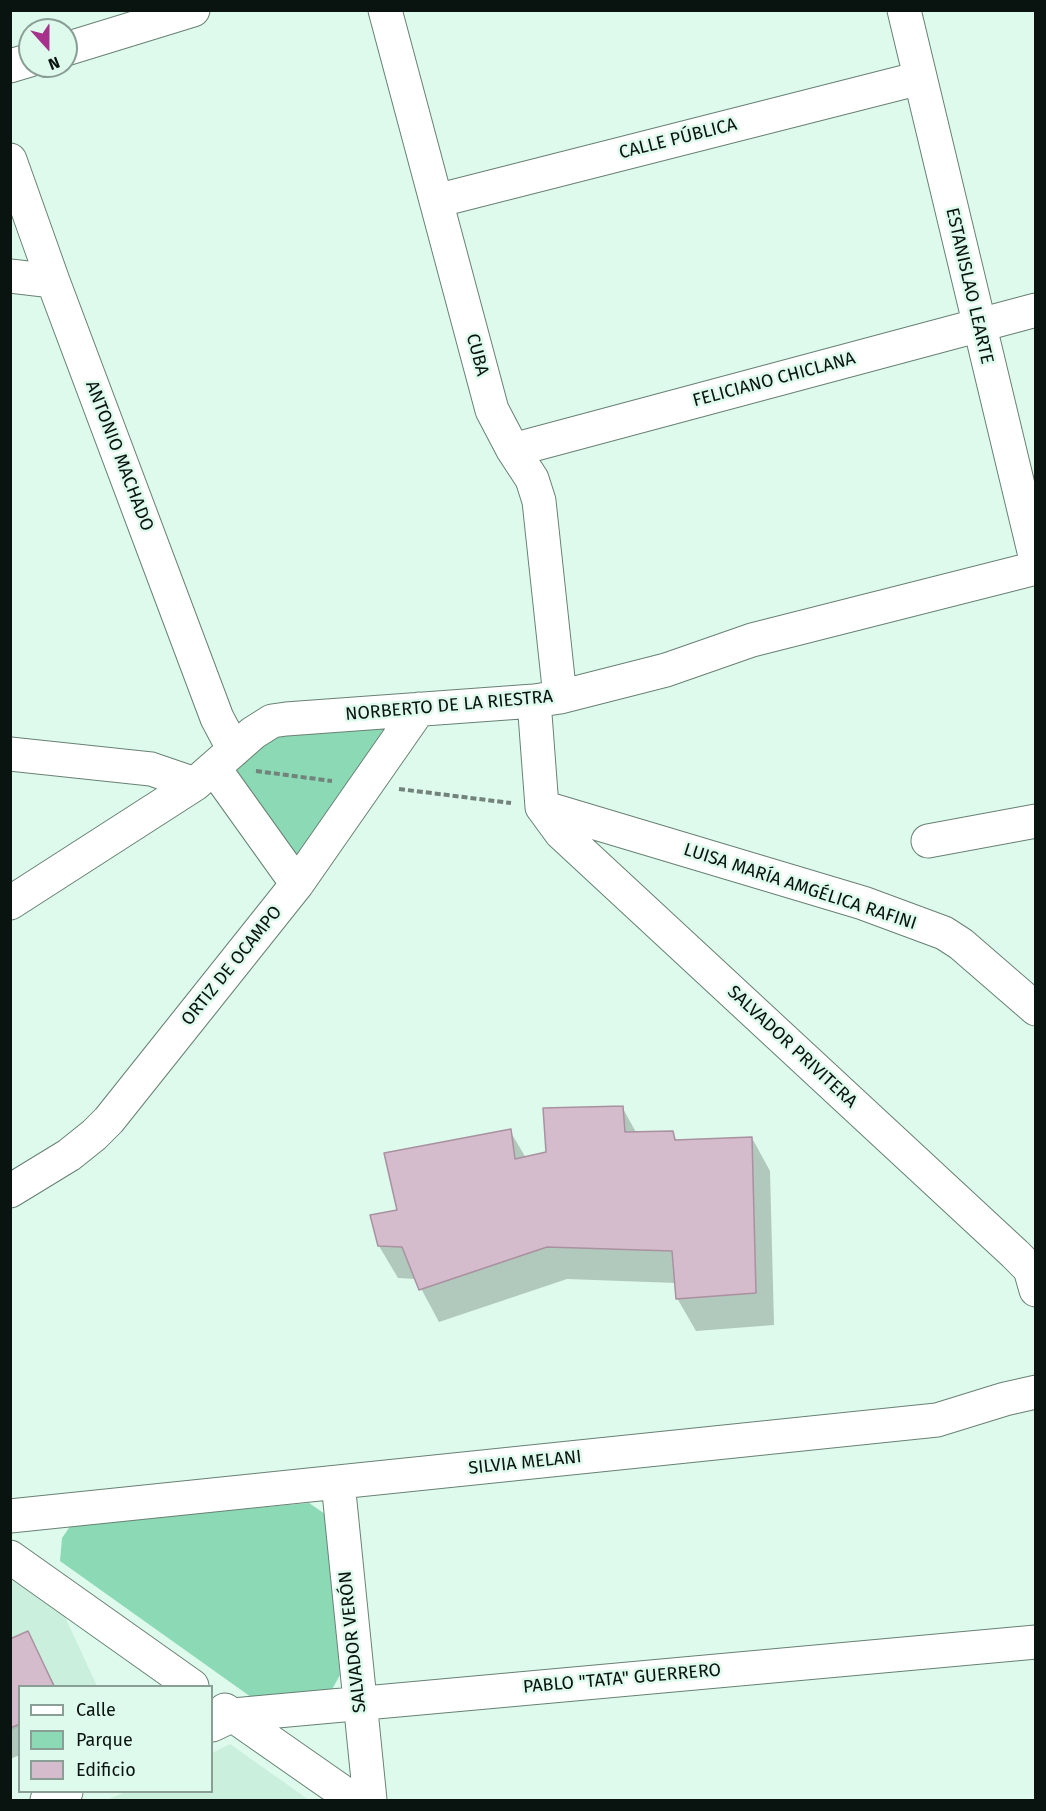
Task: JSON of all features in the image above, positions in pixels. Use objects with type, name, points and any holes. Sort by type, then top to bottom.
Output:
[{"type":"street","points":[[78,45],[193,10]]},
{"type":"street","name":"CUBA","points":[[385,10],[492,410],[513,450],[532,479],[539,501],[547,699],[542,807]]},
{"type":"street","name":"ESTANISLAO LEARTE","points":[[904,10],[1035,560]]},
{"type":"street","name":"CALLE PÚBLICA","points":[[436,201],[920,78]]},
{"type":"street","name":"ANTONIO MACHADO","points":[[10,160],[217,718],[214,767],[297,884]]},
{"type":"street","points":[[10,276],[53,281]]},
{"type":"street","name":"FELICIANO CHICLANA","points":[[513,450],[1035,310]]},
{"type":"street","name":"NORBERTO DE LA RIESTRA","points":[[10,903],[214,767],[253,734],[272,722],[286,719],[547,699],[666,670],[752,640],[1035,568]]},
{"type":"street","name":"ORTIZ DE OCAMPO","points":[[10,1191],[69,1155],[109,1120],[297,884],[419,709]]},
{"type":"street","points":[[10,754],[151,769],[214,767]]},
{"type":"street","name":"LUISA MARÍA AMGÉLICA RAFINI","points":[[542,807],[863,903],[944,933],[961,944],[1035,1009]]},
{"type":"street","name":"SALVADOR PRIVITERA","points":[[542,807],[561,833],[1015,1254],[1029,1269],[1035,1290]]},
{"type":"street","points":[[928,841],[1035,821]]},
{"type":"street","name":"SILVIA MELANI","points":[[10,1516],[937,1420],[1035,1392]]},
{"type":"street","name":"SALVADOR VERÓN","points":[[338,1482],[370,1800]]},
{"type":"street","points":[[10,1557],[191,1685]]},
{"type":"street","name":"PABLO \"TATA\" GUERRERO","points":[[219,1714],[1035,1642]]},
{"type":"street","points":[[219,1714],[354,1800]]},
{"type":"street","points":[[47,1800],[62,1793]]},
{"type":"shaded area","points":[[10,1573],[60,1606],[97,1685],[18,1685],[18,1728],[11,1731]]},
{"type":"shaded area","points":[[230,1744],[309,1800],[106,1800],[124,1793],[213,1793],[213,1752]]},
{"type":"green space","points":[[406,719],[298,871],[234,769],[278,733]]},
{"type":"green space","points":[[309,1503],[325,1514],[340,1675],[330,1693],[258,1702],[60,1561],[62,1538],[71,1525]]},
{"type":"building","points":[[623,1106],[625,1132],[673,1131],[675,1140],[752,1137],[756,1293],[676,1299],[672,1251],[547,1247],[419,1290],[402,1247],[378,1246],[370,1215],[397,1210],[384,1153],[511,1129],[515,1159],[546,1152],[543,1108]]},
{"type":"building","points":[[28,1631],[54,1685],[18,1685],[18,1725],[10,1728],[10,1639]]}]
